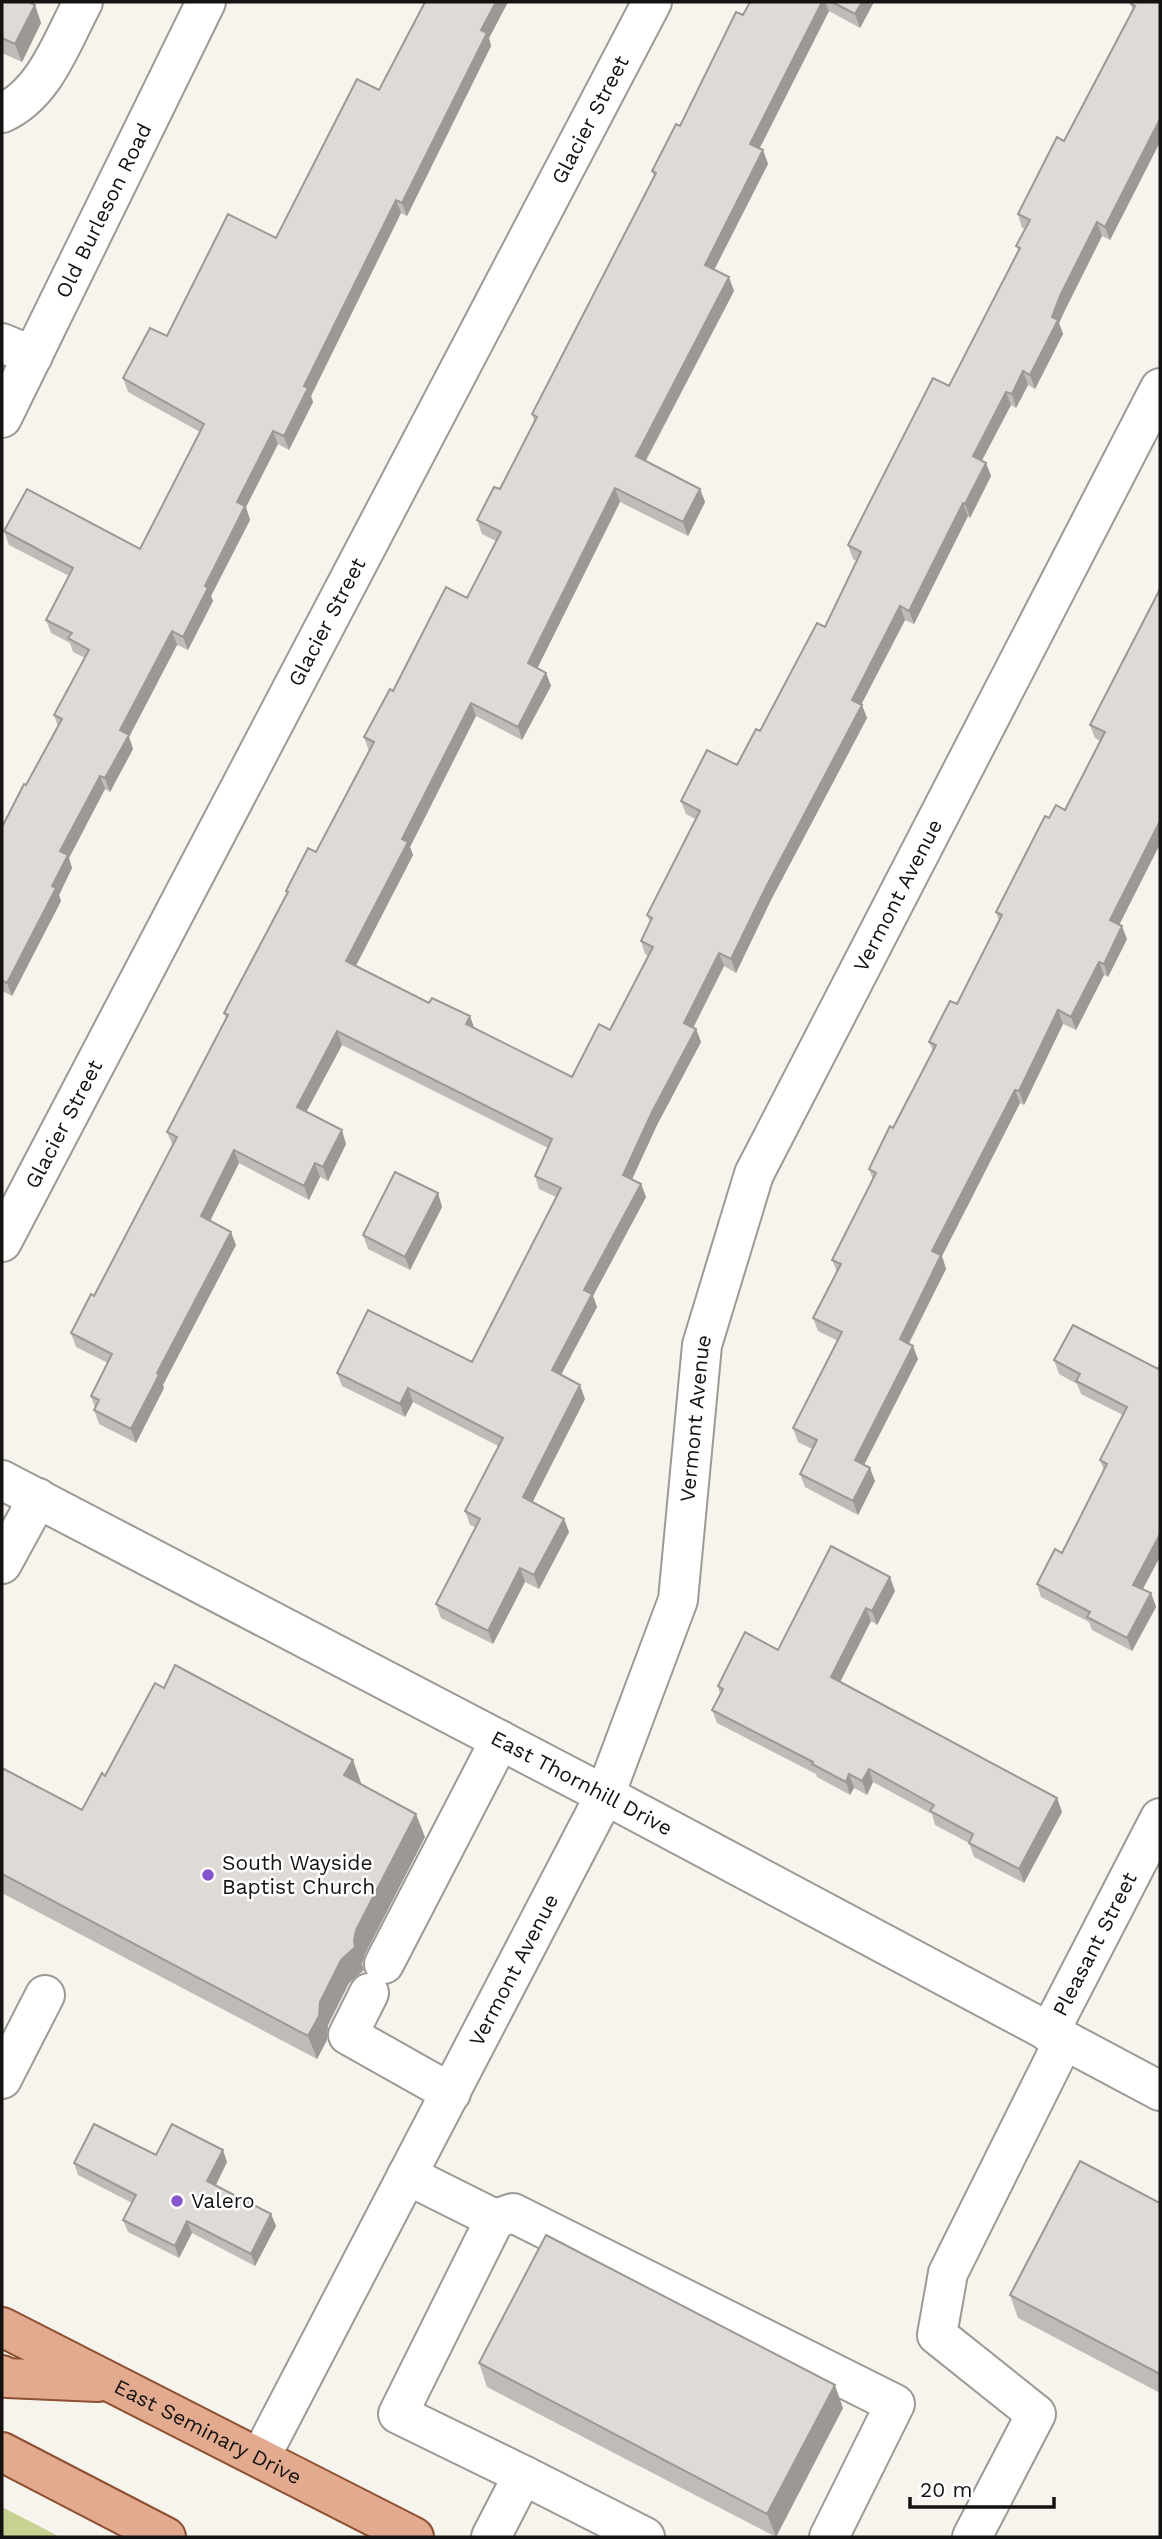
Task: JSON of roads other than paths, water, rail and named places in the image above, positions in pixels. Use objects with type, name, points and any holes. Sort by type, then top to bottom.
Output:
[{"type":"main road","name":"East Seminary Drive","points":[[2,2327],[414,2537]]},
{"type":"main road","points":[[2,2375],[7,2378],[111,2382]]},
{"type":"main road","points":[[2,2452],[166,2537]]},
{"type":"street","points":[[2,113],[14,108],[40,84],[83,2]]},
{"type":"street","name":"Old Burleson Road","points":[[2,418],[17,349],[206,2]]},
{"type":"street","name":"Glacier Street","points":[[2,1242],[652,2]]},
{"type":"street","name":"Vermont Avenue","points":[[260,2458],[606,1795],[678,1600],[702,1345],[754,1174],[1160,388]]},
{"type":"street","name":"East Thornhill Drive","points":[[2,1480],[606,1795],[1160,2091]]},
{"type":"street","points":[[2,1564],[37,1498]]},
{"type":"street","points":[[451,2093],[348,2035],[500,1740]]},
{"type":"street","name":"Pleasant Street","points":[[972,2537],[1036,2414],[937,2335],[948,2273],[1160,1818]]},
{"type":"street","points":[[2,2079],[45,1995]]},
{"type":"street","points":[[407,2175],[495,2219],[513,2213],[895,2404],[829,2537]]},
{"type":"street","points":[[495,2219],[398,2414],[645,2537]]},
{"type":"street","points":[[491,2537],[523,2476]]},
{"type":"place","name":"South Wayside Baptist Church","points":[[208,1875]]},
{"type":"place","name":"Valero","points":[[177,2201]]}]
